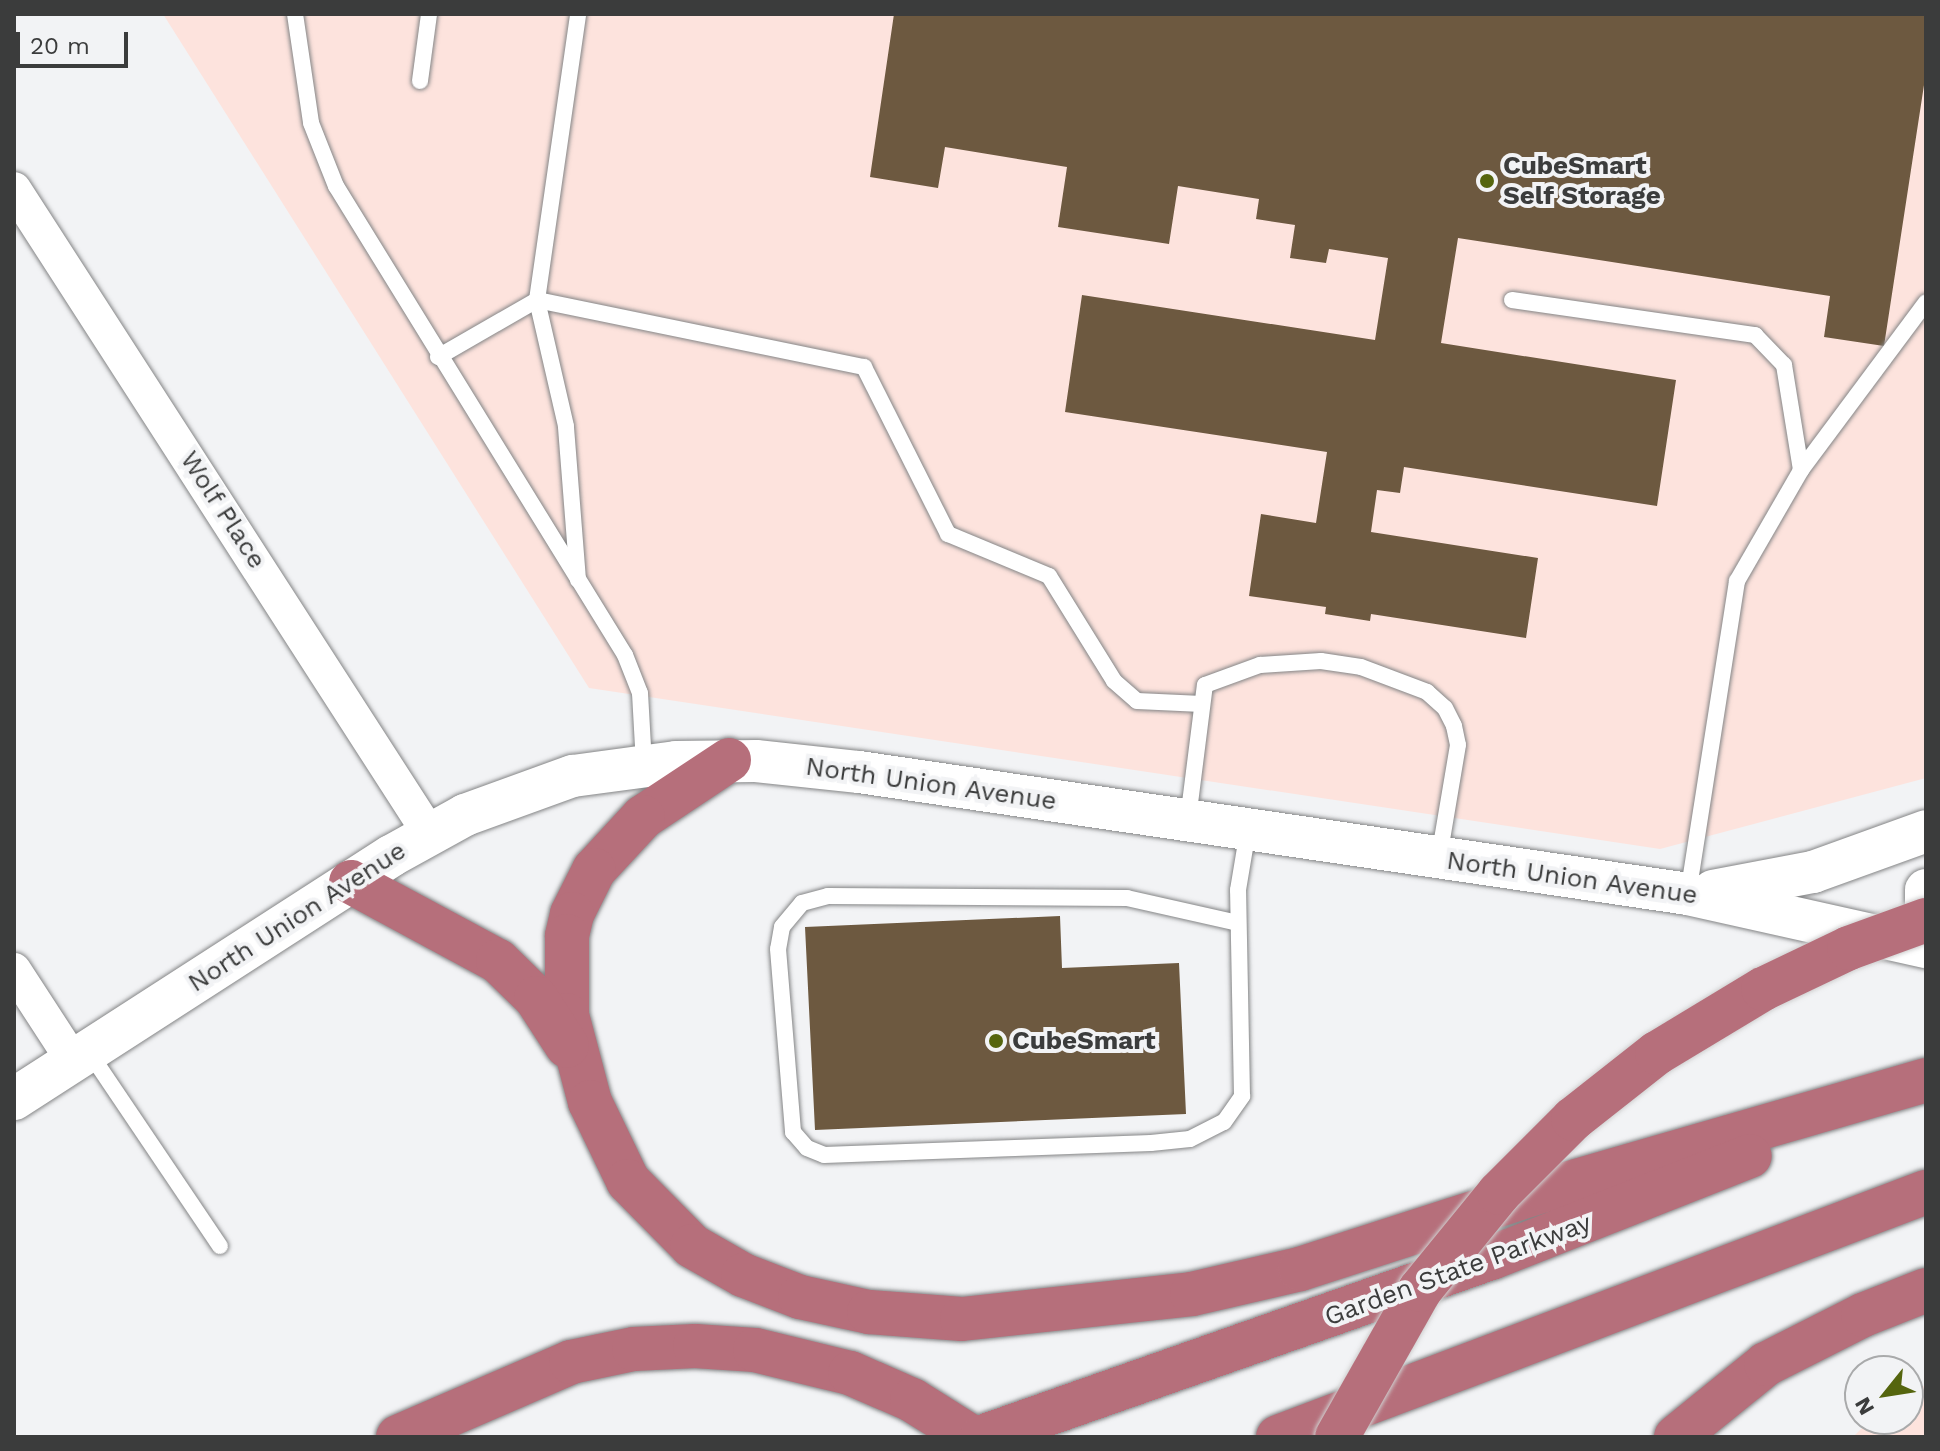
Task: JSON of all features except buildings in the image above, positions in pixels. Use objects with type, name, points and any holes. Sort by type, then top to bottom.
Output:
[{"type":"highway","points":[[579,1074],[567,1015],[564,961],[572,914],[582,891],[625,833],[729,760]]},
{"type":"highway","points":[[351,882],[498,961],[536,998],[579,1074],[600,1130],[628,1181],[692,1246],[743,1275],[800,1297],[869,1312],[962,1319],[1115,1306],[1241,1284],[1926,1081]]},
{"type":"highway","points":[[1337,1437],[1420,1290],[1499,1193],[1573,1119],[1657,1053],[1736,1004],[1835,954],[1926,922]]},
{"type":"highway","name":"Garden State Parkway","points":[[982,1437],[1535,1242],[1926,1081]]},
{"type":"highway","points":[[1278,1437],[1926,1192]]},
{"type":"highway","points":[[1676,1437],[1766,1364],[1863,1315],[1926,1290]]},
{"type":"highway","points":[[398,1437],[545,1371],[634,1349],[728,1347],[788,1356],[881,1385],[971,1437]]},
{"type":"street","name":"Wolf Place","points":[[14,189],[429,833]]},
{"type":"street","name":"North Union Avenue","points":[[14,1099],[429,833],[538,786],[644,765],[729,760],[859,772],[1188,823],[1688,894],[1926,947]]},
{"type":"street","points":[[1688,894],[1813,872],[1926,831]]},
{"type":"street","points":[[1926,890],[1926,922]]},
{"type":"street","points":[[14,970],[80,1056]]},
{"type":"lane","points":[[295,14],[304,94],[327,165],[365,239],[634,675],[643,711],[644,765]]},
{"type":"lane","points":[[420,81],[429,14]]},
{"type":"lane","points":[[578,14],[537,300],[566,426],[578,580]]},
{"type":"lane","points":[[438,357],[537,300],[864,367],[948,534],[1049,576],[1114,681],[1137,701],[1202,704]]},
{"type":"lane","points":[[1512,300],[1755,335],[1784,365],[1801,470]]},
{"type":"lane","points":[[1688,894],[1737,581],[1801,470],[1926,302]]},
{"type":"lane","points":[[1188,823],[1205,685],[1260,665],[1290,662],[1361,667],[1427,692],[1445,708],[1458,745],[1439,859]]},
{"type":"lane","points":[[1238,923],[1127,898],[828,896],[802,903],[782,927],[778,949],[793,1132],[807,1148],[824,1155],[1190,1139],[1224,1122],[1242,1096],[1238,923],[1248,830]]},
{"type":"lane","points":[[80,1056],[220,1246]]},
{"type":"shaded area","points":[[163,14],[1926,14],[1926,778],[1660,849],[589,688]]},
{"type":"shaded area","points":[[1924,1386],[1926,1437],[1853,1437],[1924,1435]]},
{"type":"place","name":"CubeSmart Self Storage","points":[[1487,181]]},
{"type":"place","name":"CubeSmart","points":[[996,1041]]}]
